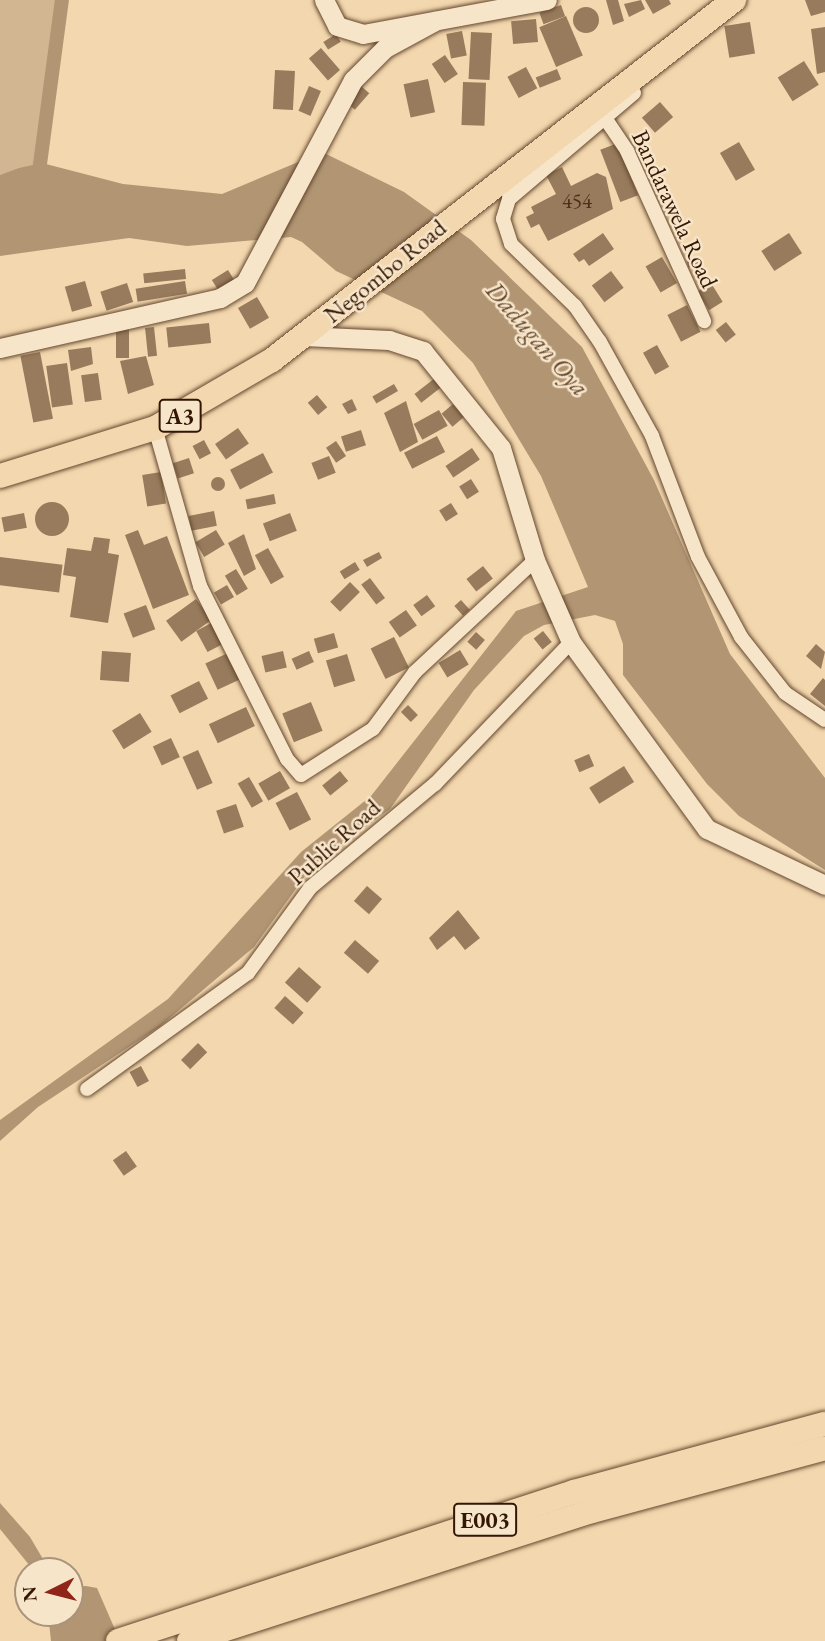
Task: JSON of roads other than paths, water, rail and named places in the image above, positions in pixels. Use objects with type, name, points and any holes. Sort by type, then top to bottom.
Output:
[{"type":"highway","name":"Negombo Road","points":[[0,462],[150,416],[267,350],[333,306],[706,0]]},
{"type":"highway","name":"Negombo Road","points":[[463,201],[734,0]]},
{"type":"highway","name":"Negombo Road","points":[[0,476],[155,428],[304,336],[333,306]]},
{"type":"highway","name":"E003","points":[[118,1641],[574,1492],[825,1424]]},
{"type":"highway","name":"E003","points":[[189,1641],[592,1511],[825,1448]]},
{"type":"street","points":[[324,0],[337,26],[352,32],[435,21],[484,6],[547,0]]},
{"type":"street","points":[[0,348],[220,298],[258,265],[310,155],[353,80],[385,48],[435,21]]},
{"type":"street","points":[[680,39],[655,74],[509,199],[503,219],[511,244],[575,306],[600,342],[652,436],[698,557],[741,637],[785,693],[824,719]]},
{"type":"street","name":"Bandarawela Road","points":[[605,118],[627,150],[704,321]]},
{"type":"street","points":[[304,336],[389,340],[423,351],[501,448],[535,561],[568,635],[707,829],[825,885]]},
{"type":"street","points":[[155,428],[200,586],[287,759],[302,775],[373,729],[415,672],[535,561]]},
{"type":"street","name":"Public Road","points":[[87,1089],[248,973],[310,888],[435,784],[568,635]]},
{"type":"water","name":"Dadugan Oya","points":[[322,152],[404,192],[471,240],[582,347],[654,480],[730,654],[825,778],[825,870],[739,816],[707,784],[623,675],[623,644],[615,621],[595,615],[544,625],[524,636],[474,690],[390,809],[313,865],[254,947],[159,1027],[38,1107],[0,1141],[0,1120],[168,999],[301,852],[371,796],[516,611],[588,587],[541,476],[473,363],[422,311],[336,271],[302,242],[291,237],[187,246],[129,238],[0,256],[0,175],[19,168],[42,163],[123,184],[222,194]]},
{"type":"water","points":[[0,1503],[30,1537],[42,1557],[23,1557],[0,1529]]},
{"type":"water","points":[[84,1586],[97,1588],[120,1641],[51,1641],[50,1627],[84,1627]]},
{"type":"waterway","points":[[38,179],[62,0]]}]
